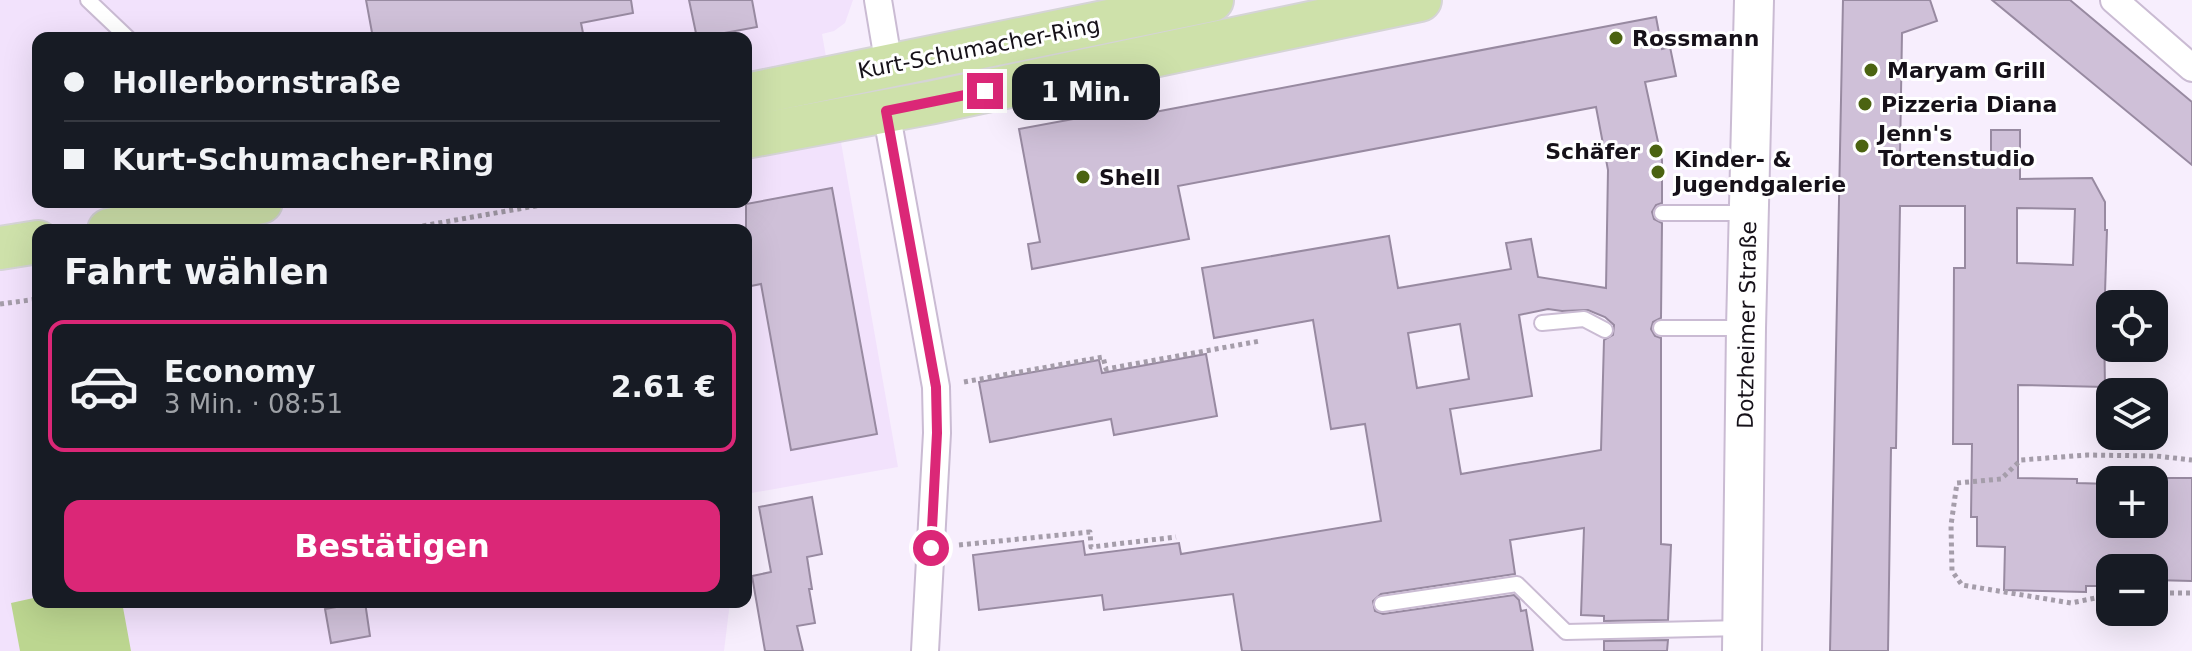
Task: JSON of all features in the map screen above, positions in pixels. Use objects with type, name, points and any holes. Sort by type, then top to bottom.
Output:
[{"type":"main road","name":"Kurt-Schumacher-Ring","points":[[752,94],[1212,0]]},
{"type":"main road","name":"Kurt-Schumacher-Ring","points":[[752,136],[886,111],[1361,6],[1420,0]]},
{"type":"main road","name":"Dotzheimer Straße","points":[[1742,639],[1754,0]]},
{"type":"main road","points":[[142,224],[228,208]]},
{"type":"main road","points":[[0,248],[32,243]]},
{"type":"street","points":[[878,0],[889,66]]},
{"type":"street","points":[[2114,0],[2192,68]]},
{"type":"street","points":[[886,111],[936,387],[937,433],[925,651]]},
{"type":"lane","points":[[88,0],[122,32]]},
{"type":"lane","points":[[1662,213],[1749,213]]},
{"type":"lane","points":[[1542,323],[1584,319],[1605,330]]},
{"type":"lane","points":[[1661,328],[1746,328]]},
{"type":"lane","points":[[1382,604],[1517,584],[1566,632],[1742,639]]},
{"type":"path","points":[[433,224],[524,208]]},
{"type":"path","points":[[0,304],[32,300]]},
{"type":"path","points":[[936,387],[1103,357],[1106,369],[1260,341]]},
{"type":"path","points":[[2096,598],[2071,603],[1962,585],[1952,571],[1951,525],[1957,483],[2001,479],[2021,460],[2087,455],[2192,460]]},
{"type":"path","points":[[931,548],[1090,532],[1091,547],[1176,537]]},
{"type":"path","points":[[2168,593],[2192,593]]},
{"type":"shaded area","points":[[0,0],[853,0],[845,23],[834,31],[822,34],[898,467],[752,493],[752,224],[32,224],[32,608],[729,608],[724,651],[0,651]]},
{"type":"green space","points":[[32,598],[32,608],[123,608],[131,651],[20,651],[11,603]]},
{"type":"building","points":[[366,0],[631,0],[633,13],[581,23],[583,32],[372,32]]},
{"type":"building","points":[[689,0],[752,0],[757,27],[730,32],[696,32]]},
{"type":"building","points":[[1843,0],[1930,0],[1937,21],[1902,33],[1900,155],[1991,155],[1991,130],[2020,130],[2020,179],[2092,178],[2105,202],[2105,290],[2096,290],[2096,362],[2105,362],[2105,378],[2096,378],[2096,387],[2018,385],[2018,478],[2077,479],[2077,483],[2096,484],[2096,538],[2168,538],[2168,478],[2192,478],[2192,581],[2168,580],[2168,554],[2096,554],[2096,586],[2086,586],[2086,592],[2004,590],[2005,547],[1977,546],[1977,517],[1971,517],[1972,444],[1953,444],[1954,268],[1965,268],[1965,206],[1900,206],[1896,448],[1891,448],[1888,651],[1830,651]],"holes":[[[2017,208],[2075,209],[2073,265],[2017,263]]]},
{"type":"building","points":[[1992,0],[2070,0],[2192,102],[2192,165]]},
{"type":"building","points":[[1656,17],[1662,49],[1670,47],[1676,76],[1645,82],[1662,160],[1662,203],[1656,205],[1652,212],[1654,219],[1662,223],[1661,318],[1653,322],[1651,329],[1655,336],[1661,338],[1661,544],[1671,545],[1668,620],[1604,621],[1604,616],[1581,615],[1584,528],[1510,540],[1515,574],[1381,594],[1373,601],[1375,611],[1383,614],[1514,595],[1519,600],[1521,611],[1526,610],[1533,651],[1242,651],[1233,594],[1104,610],[1102,595],[979,610],[973,555],[1083,541],[1085,555],[1179,543],[1181,554],[1381,521],[1365,424],[1331,429],[1313,320],[1214,338],[1202,268],[1389,236],[1398,288],[1511,269],[1506,243],[1531,239],[1538,277],[1606,288],[1608,170],[1596,107],[1178,186],[1189,239],[1032,269],[1028,244],[1040,242],[1019,129],[1122,110],[1123,118]],"holes":[[[1548,309],[1588,310],[1605,317],[1614,325],[1613,335],[1604,340],[1601,450],[1461,474],[1450,409],[1532,396],[1519,315]],[[1460,324],[1469,379],[1417,388],[1408,333]]]},
{"type":"building","points":[[832,188],[877,434],[791,450],[761,284],[752,286],[752,224],[746,224],[746,208],[752,208],[752,203]]},
{"type":"building","points":[[1206,354],[1217,416],[1114,435],[1111,419],[990,442],[979,382],[1099,360],[1102,373]]},
{"type":"building","points":[[812,497],[822,554],[807,557],[815,623],[797,626],[803,651],[765,651],[752,576],[771,572],[759,507]]},
{"type":"building","points":[[366,608],[370,636],[331,643],[325,609]]},
{"type":"building","points":[[1668,640],[1667,651],[1604,651],[1604,641]]},
{"type":"place","name":"Rossmann","points":[[1616,38]]},
{"type":"place","name":"Maryam Grill","points":[[1871,70]]},
{"type":"place","name":"Pizzeria Diana","points":[[1865,104]]},
{"type":"place","name":"Jenn's Tortenstudio","points":[[1862,146]]},
{"type":"place","name":"Schäfer","points":[[1656,151]]},
{"type":"place","name":"Kinder- & Jugendgalerie","points":[[1658,172]]},
{"type":"place","name":"Shell","points":[[1083,177]]},
{"type":"route","points":[[931,548],[937,433],[936,387],[886,111],[985,91]]}]
